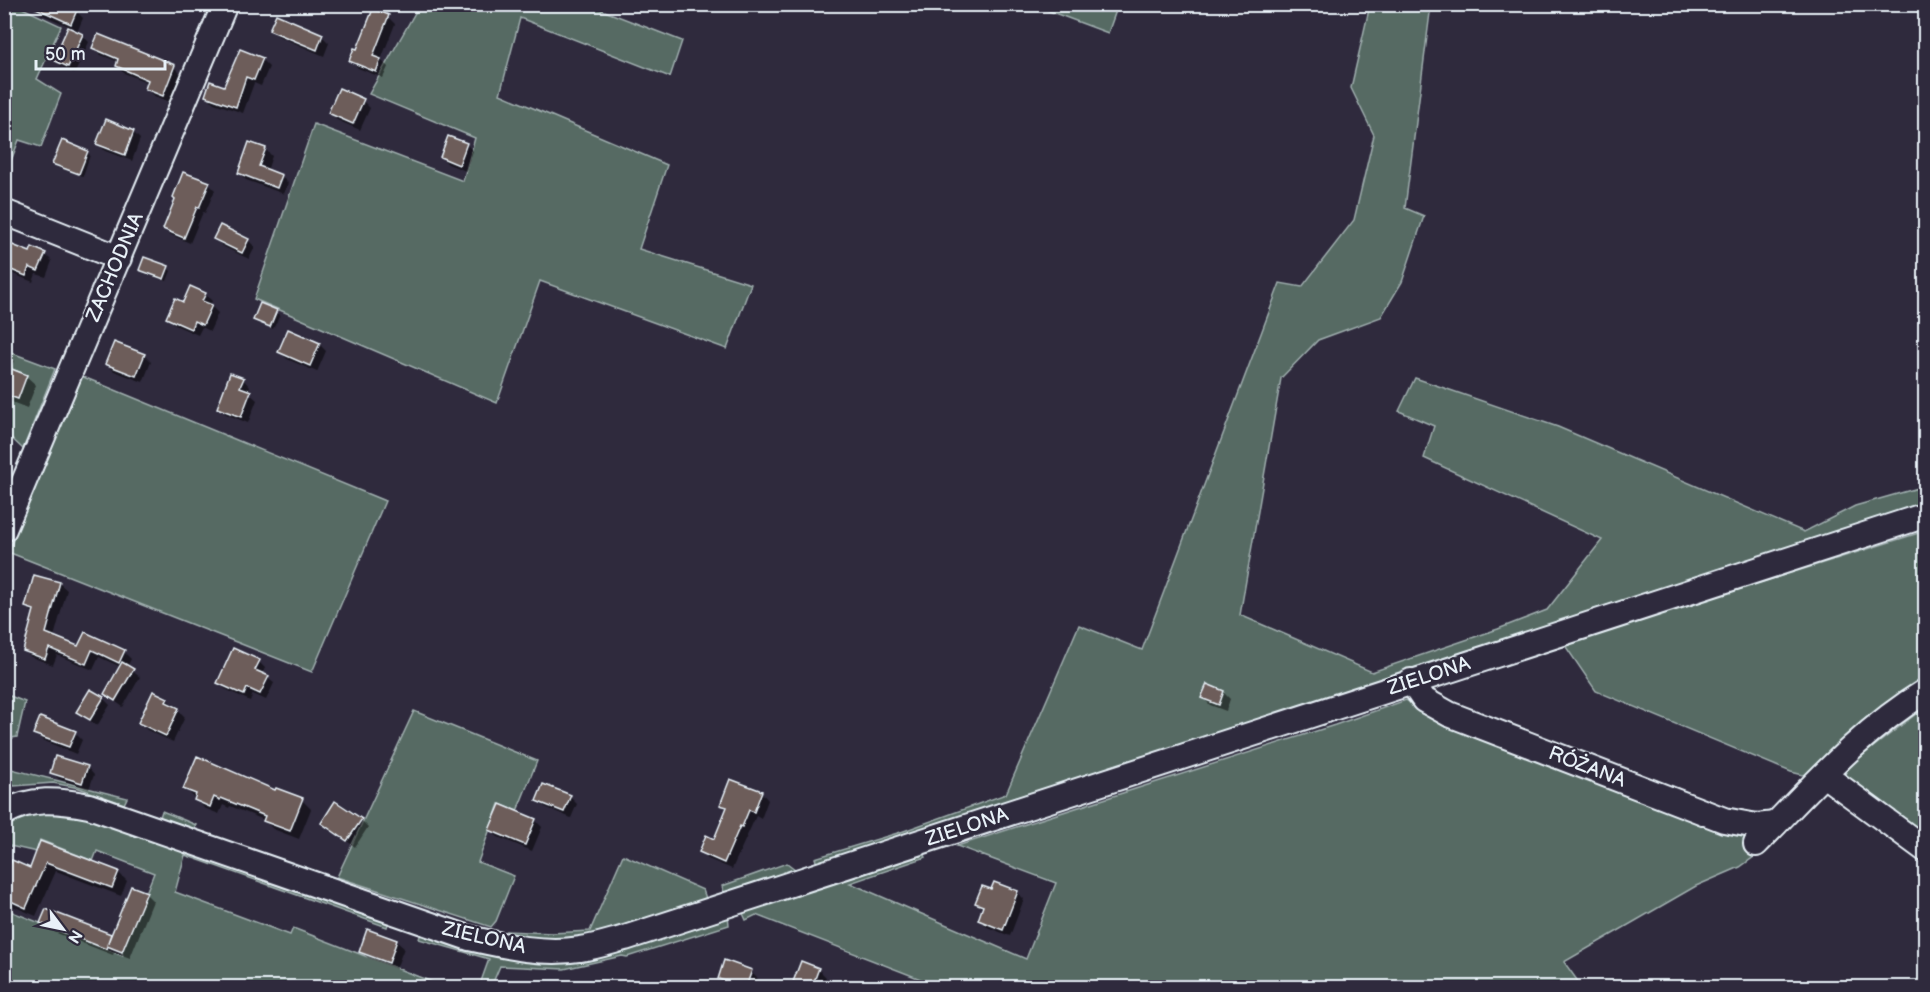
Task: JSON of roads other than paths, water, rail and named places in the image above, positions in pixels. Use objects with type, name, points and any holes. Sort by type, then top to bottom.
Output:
[{"type":"street","name":"ZACHODNIA","points":[[4,529],[225,4]]},
{"type":"street","points":[[4,212],[119,258]]},
{"type":"street","name":"ZIELONA","points":[[4,813],[30,802],[68,801],[89,806],[469,938],[542,951],[579,949],[625,938],[1926,514]]},
{"type":"street","name":"RÓŻANA","points":[[1411,681],[1424,700],[1449,714],[1724,820],[1757,826],[1775,824]]},
{"type":"street","points":[[1756,844],[1855,744],[1888,716],[1926,691]]},
{"type":"street","points":[[1824,776],[1926,850]]}]
